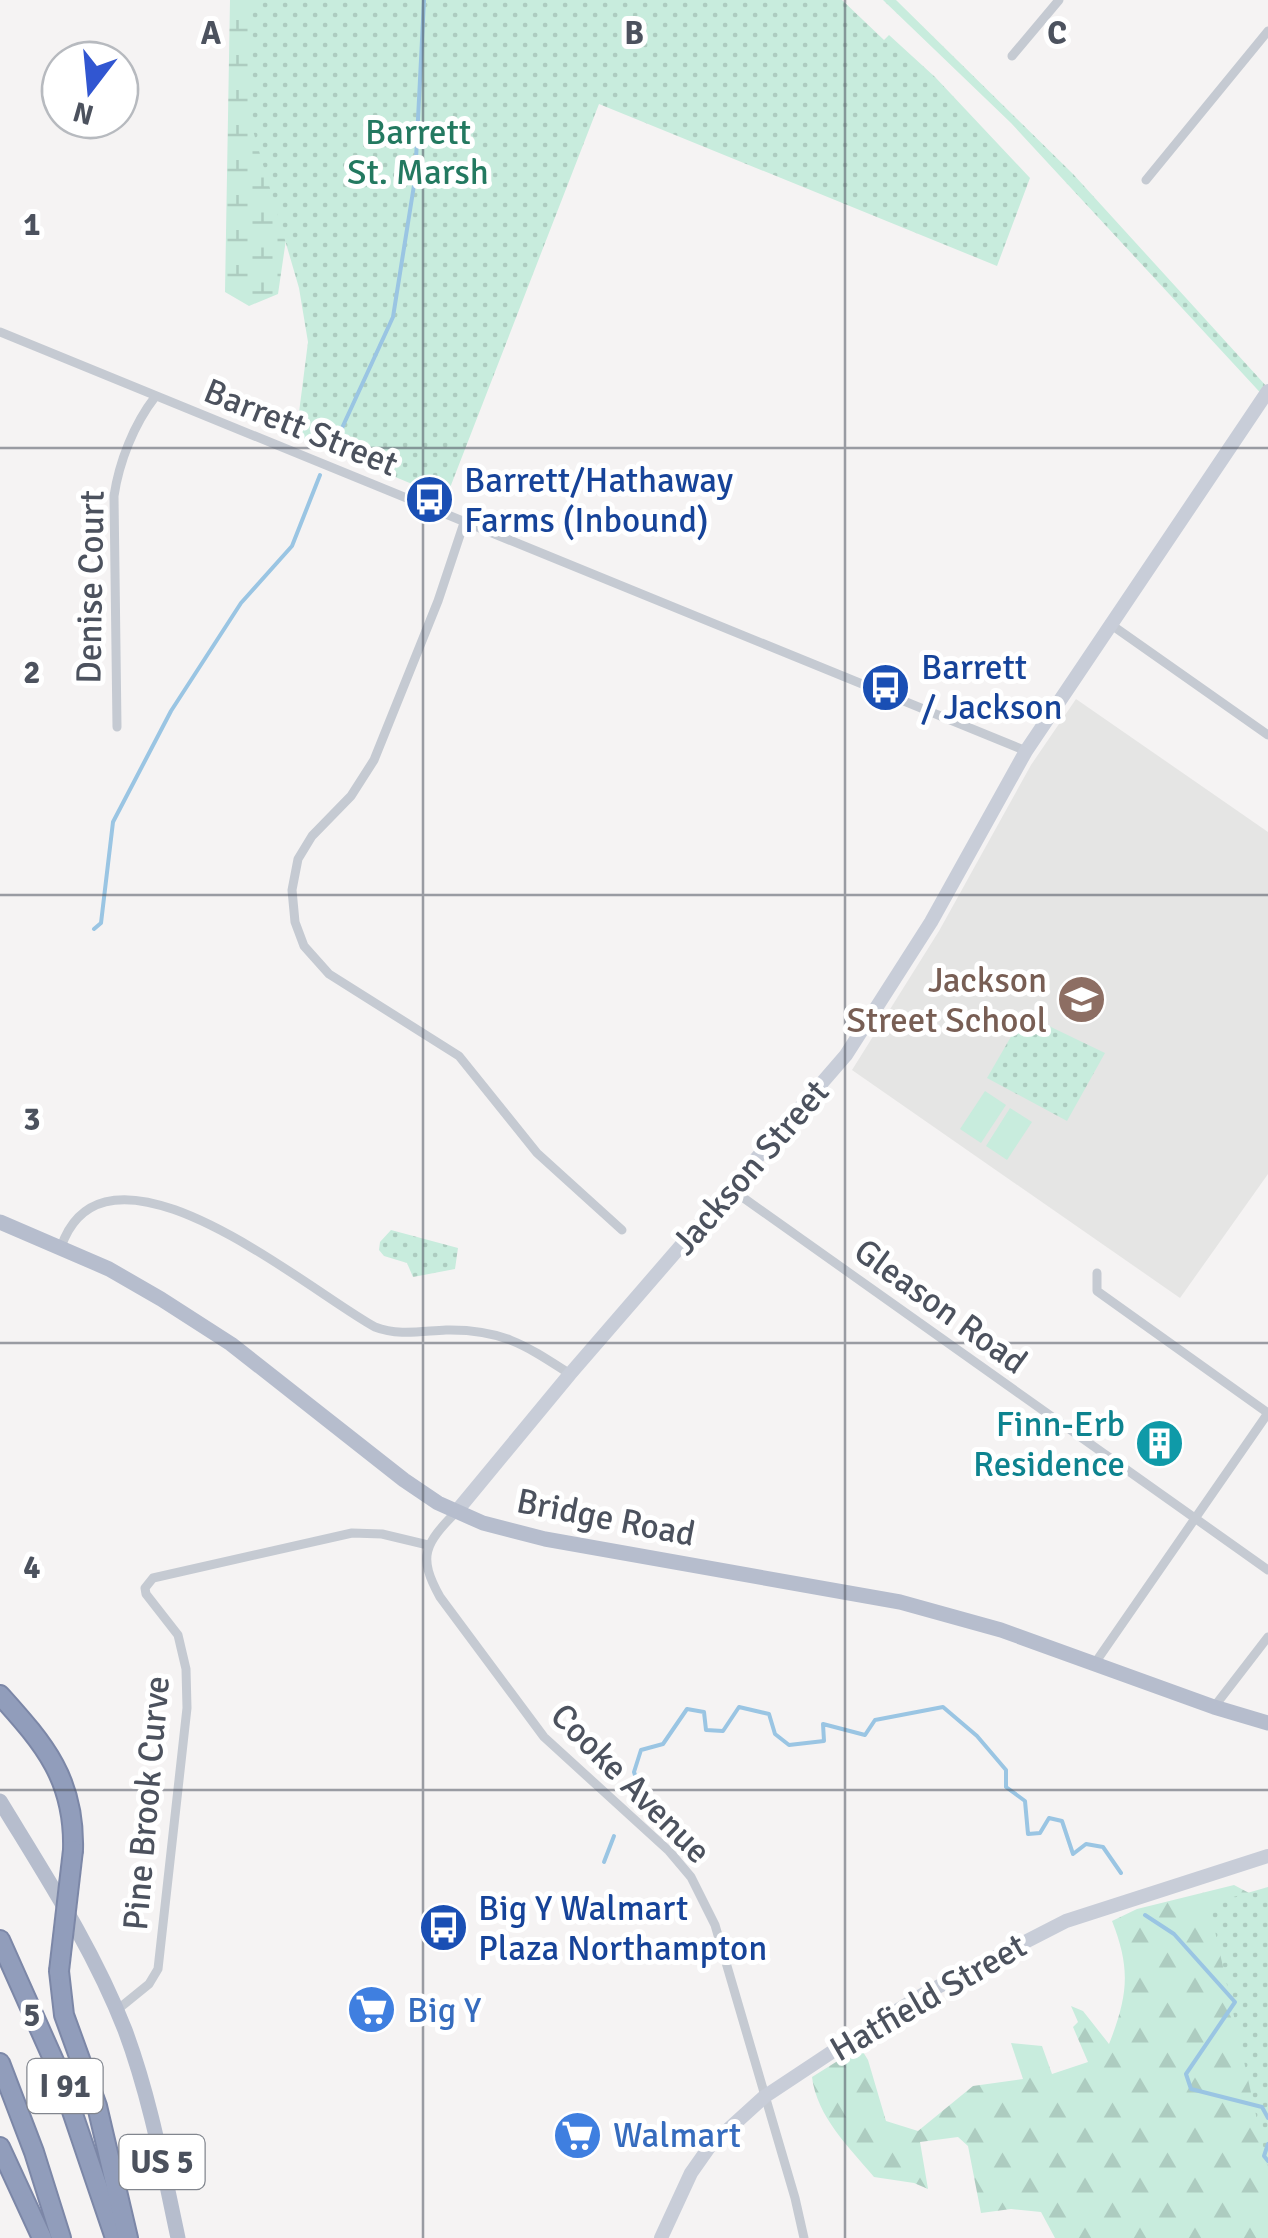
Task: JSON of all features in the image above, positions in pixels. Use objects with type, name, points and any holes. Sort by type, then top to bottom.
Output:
[{"type":"highway","points":[[0,1696],[41,1742],[60,1775],[72,1812],[74,1850],[58,1971],[64,2016],[97,2106],[128,2238]]},
{"type":"highway","name":"I 91","points":[[0,1940],[58,2070],[115,2238]]},
{"type":"highway","name":"I 91","points":[[0,2063],[61,2238]]},
{"type":"highway","points":[[0,2148],[42,2238]]},
{"type":"main road","name":"Bridge Road","points":[[0,1222],[61,1247],[162,1299],[232,1344],[404,1480],[456,1512],[483,1523],[544,1539],[900,1602],[1001,1630],[1268,1723]]},
{"type":"main road","name":"US 5","points":[[0,1801],[71,1918],[116,2010],[148,2107],[178,2238]]},
{"type":"street","points":[[1012,56],[1059,0]]},
{"type":"street","points":[[1146,180],[1268,31]]},
{"type":"street","name":"Barrett Street","points":[[0,332],[1026,751]]},
{"type":"street","name":"Jackson Street","points":[[456,1512],[862,1033],[931,922],[1026,751],[1268,392]]},
{"type":"street","name":"Denise Court","points":[[117,727],[114,496],[120,466],[146,408],[156,397]]},
{"type":"street","points":[[464,523],[438,601],[374,760],[352,796],[312,836],[298,860],[292,890],[295,922],[304,946],[328,974],[459,1056],[524,1139],[622,1230]]},
{"type":"street","points":[[1113,626],[1268,735]]},
{"type":"street","name":"Gleason Road","points":[[730,1189],[1268,1570]]},
{"type":"street","points":[[61,1247],[69,1226],[86,1211],[118,1198],[141,1199],[207,1222],[375,1327],[402,1333],[460,1330],[502,1335],[525,1344],[570,1374]]},
{"type":"street","points":[[1095,1663],[1268,1413],[1097,1291],[1097,1273]]},
{"type":"street","points":[[428,1545],[456,1512]]},
{"type":"street","name":"Pine Brook Curve","points":[[116,2010],[150,1984],[161,1955],[187,1708],[186,1669],[178,1635],[146,1594],[148,1582],[352,1533],[382,1534],[428,1545]]},
{"type":"street","name":"Cooke Avenue","points":[[428,1545],[428,1576],[517,1704],[563,1756],[669,1851],[691,1877],[715,1925],[796,2198],[804,2238]]},
{"type":"street","points":[[1214,1706],[1268,1637]]},
{"type":"street","name":"Hatfield Street","points":[[661,2238],[691,2173],[710,2146],[764,2097],[924,1994],[1066,1921],[1268,1856]]},
{"type":"shaded area","name":"Jackson Street School","points":[[1076,699],[1268,832],[1268,1174],[1180,1298],[852,1070],[939,931],[1031,765]]},
{"type":"green space","points":[[230,0],[366,0],[312,62],[278,294],[249,306],[225,292]]},
{"type":"green space","name":"Barrett St. Marsh","points":[[248,0],[842,0],[884,40],[889,35],[935,77],[1030,178],[997,266],[599,104],[446,498],[296,436],[308,342],[299,288],[252,127]]},
{"type":"green space","points":[[883,0],[896,0],[1073,174],[1268,388],[1268,401],[1011,123]]},
{"type":"green space","points":[[1024,1014],[1105,1053],[1067,1121],[987,1078]]},
{"type":"green space","points":[[985,1091],[1006,1105],[981,1143],[960,1129]]},
{"type":"green space","points":[[1010,1108],[1032,1122],[1007,1160],[986,1146]]},
{"type":"green space","points":[[391,1230],[458,1248],[455,1269],[413,1277],[407,1263],[384,1256],[379,1250],[380,1242]]},
{"type":"green space","points":[[1234,1885],[1268,1903],[1268,2238],[1055,2238],[1041,2212],[1011,2209],[981,2213],[968,2146],[958,2137],[920,2142],[928,2189],[874,2177],[827,2118],[812,2077],[860,2047],[868,2060],[886,2121],[918,2131],[973,2086],[1023,2079],[1011,2043],[1042,2046],[1052,2074],[1088,2062],[1073,2027],[1078,2022],[1071,2006],[1083,2011],[1109,2044],[1125,1982],[1112,1921],[1137,1909]]},
{"type":"green space","points":[[1268,1887],[1268,2169],[1209,1904]]},
{"type":"waterway","points":[[331,452],[393,317],[415,179],[424,0]]},
{"type":"waterway","points":[[94,929],[101,923],[113,822],[171,711],[241,603],[292,546],[320,475]]},
{"type":"waterway","points":[[642,1796],[634,1772],[641,1750],[663,1744],[687,1709],[704,1712],[706,1730],[723,1731],[739,1707],[769,1714],[775,1734],[789,1745],[824,1741],[823,1724],[865,1735],[875,1720],[943,1707],[977,1736],[1006,1770],[1006,1787],[1025,1801],[1028,1834],[1040,1833],[1049,1818],[1062,1821],[1073,1854],[1086,1844],[1103,1847],[1121,1873]]},
{"type":"waterway","points":[[604,1862],[614,1836]]},
{"type":"waterway","points":[[1145,1915],[1174,1934],[1235,2002],[1186,2074],[1191,2089],[1262,2107],[1268,2118]]},
{"type":"waterway","points":[[1268,2144],[1264,2156],[1268,2161]]},
{"type":"place","name":"Barrett/Hathaway Farms (Inbound)","points":[[429,500]]},
{"type":"place","name":"Barrett / Jackson","points":[[886,687]]},
{"type":"place","name":"Jackson Street School","points":[[1082,1000]]},
{"type":"place","name":"Finn-Erb Residence","points":[[1160,1444]]},
{"type":"place","name":"Big Y Walmart Plaza Northampton","points":[[443,1928]]},
{"type":"place","name":"Big Y","points":[[372,2010]]},
{"type":"place","name":"Walmart","points":[[578,2135]]}]
